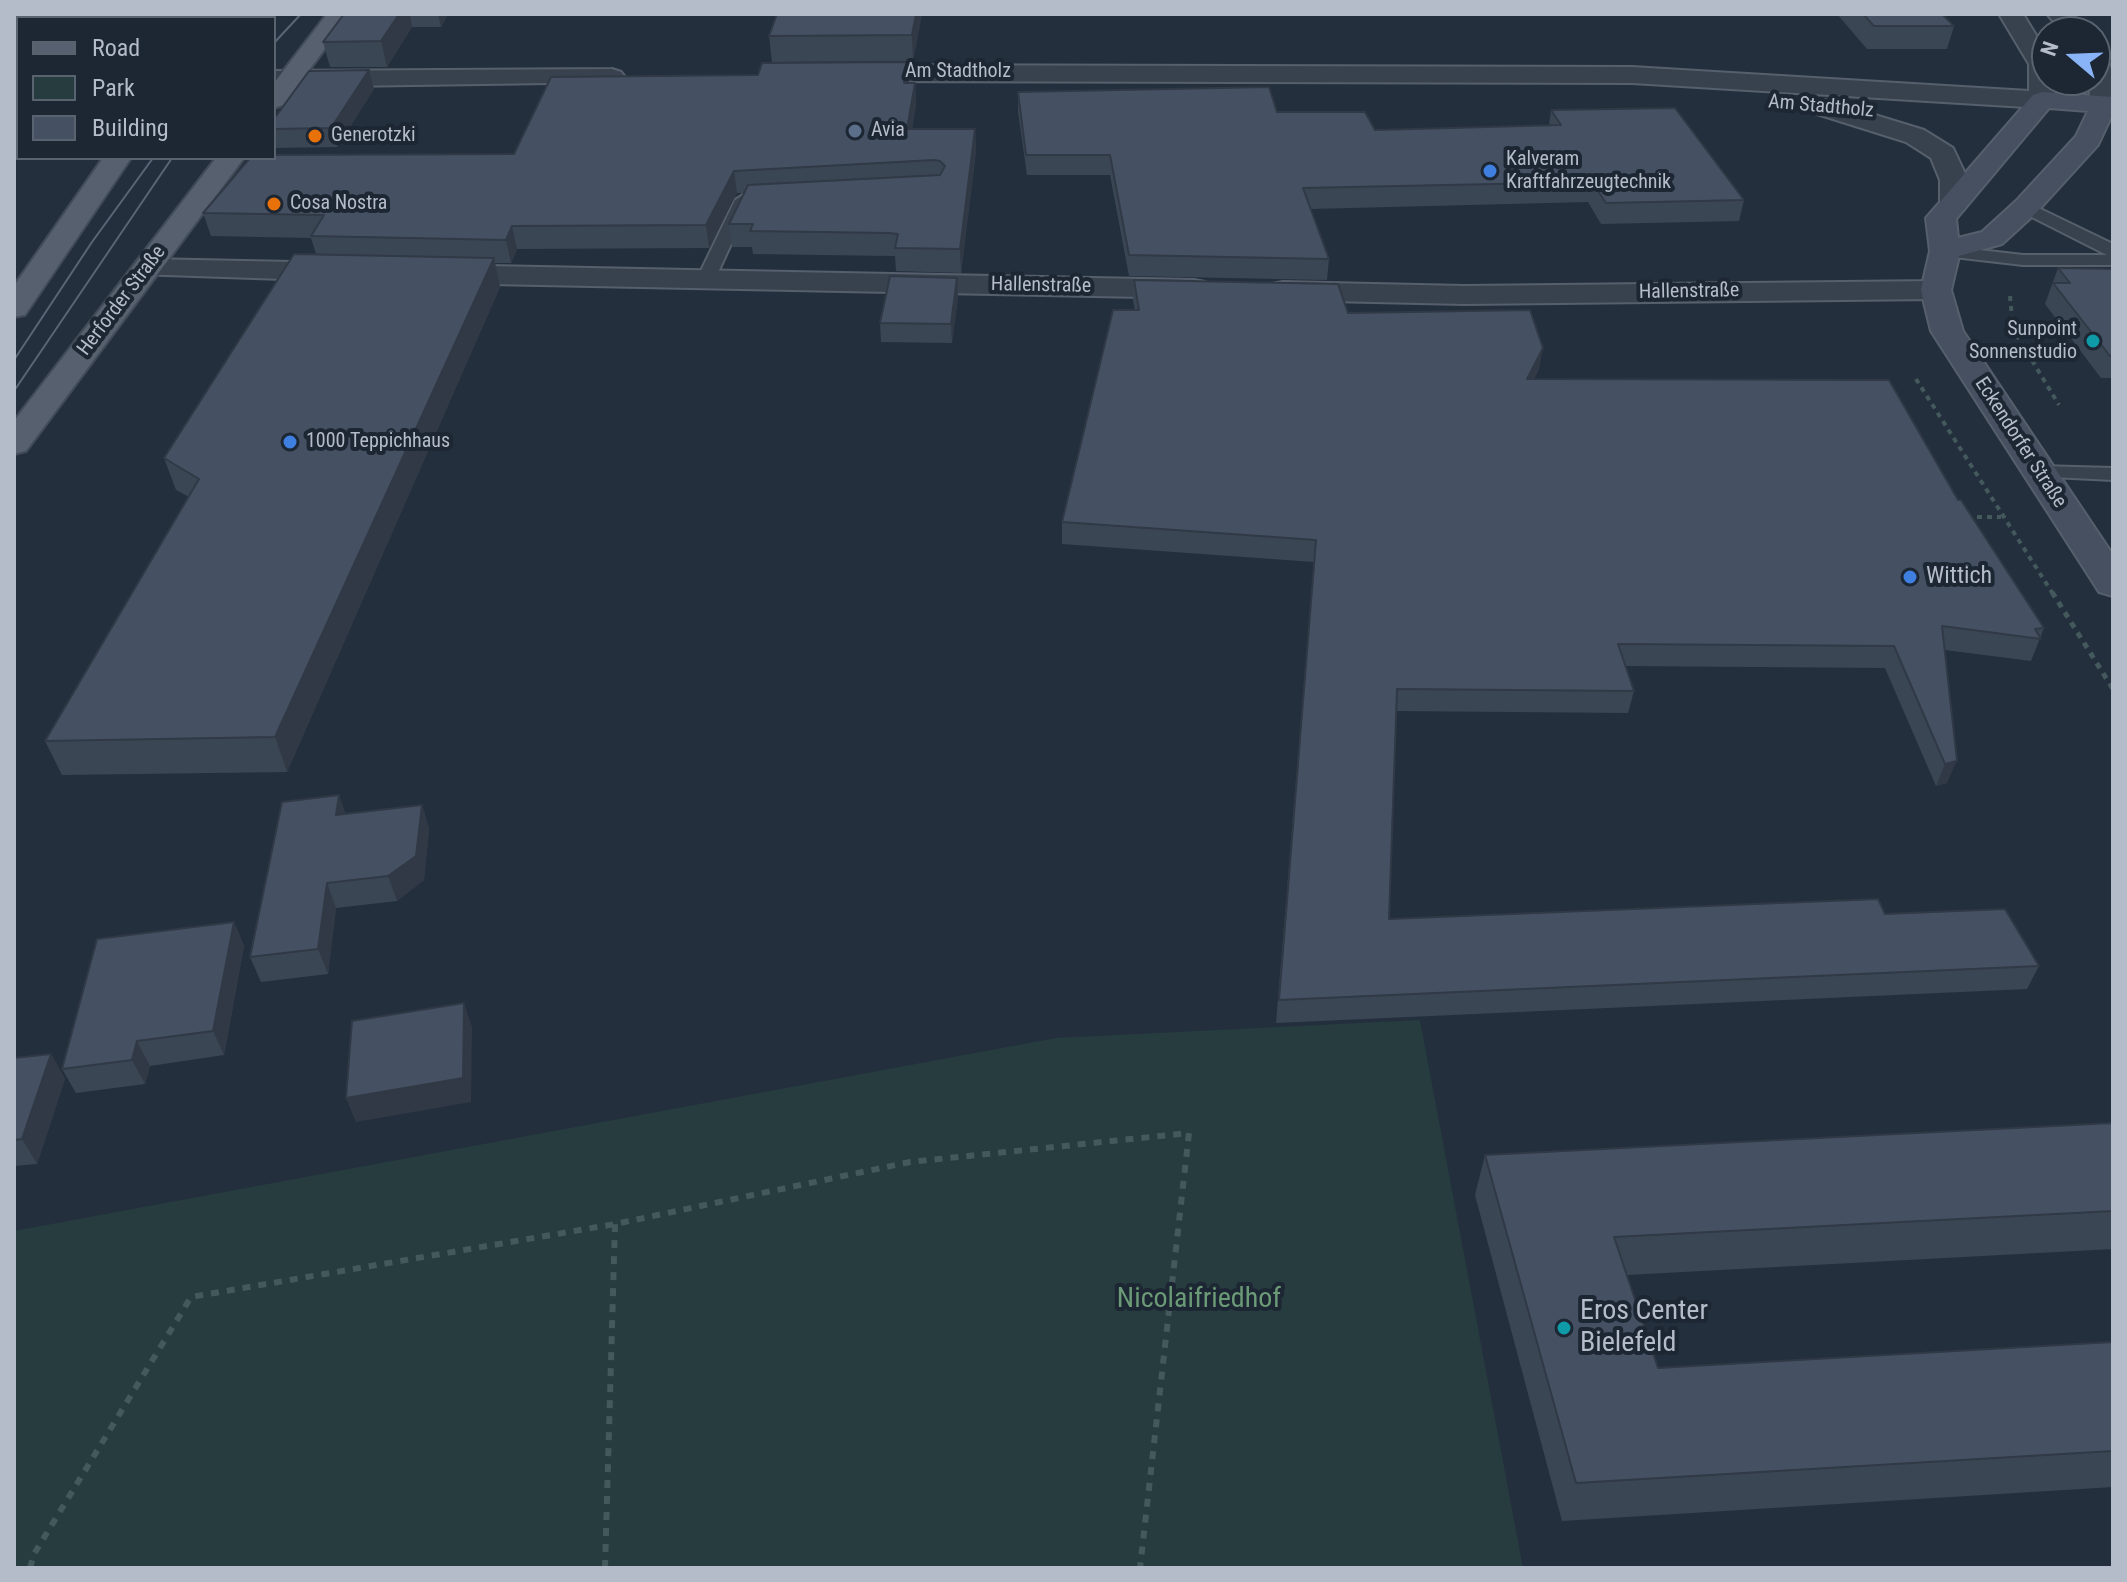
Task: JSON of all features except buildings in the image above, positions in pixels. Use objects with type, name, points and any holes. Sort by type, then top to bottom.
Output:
[{"type":"main road","points":[[282,78],[339,14]]},
{"type":"main road","name":"Am Stadtholz","points":[[2034,112],[2106,116]]},
{"type":"main road","name":"Eckendorfer Straße","points":[[2034,112],[1941,218],[1945,251],[1936,290],[1947,331],[2113,584]]},
{"type":"main road","points":[[1945,251],[1992,238],[2075,155],[2106,116]]},
{"type":"main road","points":[[14,308],[116,160]]},
{"type":"main road","name":"Herforder Straße","points":[[14,444],[228,160]]},
{"type":"street","points":[[2011,14],[2041,64],[2034,112]]},
{"type":"street","name":"Am Stadtholz","points":[[825,73],[1632,75],[2034,112]]},
{"type":"street","points":[[282,78],[641,77]]},
{"type":"street","name":"Am Stadtholz","points":[[1529,77],[1826,108],[2034,112]]},
{"type":"street","points":[[2103,96],[2106,116]]},
{"type":"street","points":[[1826,108],[1915,136],[1943,154],[1954,180],[1954,203]]},
{"type":"street","points":[[147,268],[372,273]]},
{"type":"street","name":"Hallenstraße","points":[[404,273],[1227,290]]},
{"type":"street","name":"Hallenstraße","points":[[1258,291],[1464,295],[1936,290]]},
{"type":"lane","points":[[706,279],[743,200],[773,198]]},
{"type":"lane","points":[[2026,207],[2113,251]]},
{"type":"lane","points":[[1945,251],[2023,260],[2113,260]]},
{"type":"lane","points":[[2038,472],[2108,474]]},
{"type":"path","points":[[2023,260],[2018,265],[2009,301],[2013,329],[2108,474]]},
{"type":"path","points":[[1955,517],[2002,517]]},
{"type":"path","points":[[30,1568],[34,1554],[191,1297],[615,1224],[910,1162],[1189,1133],[1140,1568]]},
{"type":"path","points":[[605,1568],[615,1224]]},
{"type":"green space","name":"Nicolaifriedhof","points":[[1420,1020],[1523,1568],[14,1568],[14,1231],[1056,1038]]},
{"type":"tram line","points":[[276,41],[301,14]]},
{"type":"tram line","points":[[14,360],[92,242],[152,160]]},
{"type":"tram line","points":[[14,391],[171,160]]},
{"type":"place","name":"Avia","points":[[855,131]]},
{"type":"place","name":"Generotzki","points":[[315,136]]},
{"type":"place","name":"Kalveram Kraftfahrzeugtechnik","points":[[1490,171]]},
{"type":"place","name":"Cosa Nostra","points":[[274,204]]},
{"type":"place","name":"Sunpoint Sonnenstudio","points":[[2093,341]]},
{"type":"place","name":"1000 Teppichhaus","points":[[290,442]]},
{"type":"place","name":"Wittich","points":[[1910,577]]},
{"type":"place","name":"Eros Center Bielefeld","points":[[1564,1328]]}]
